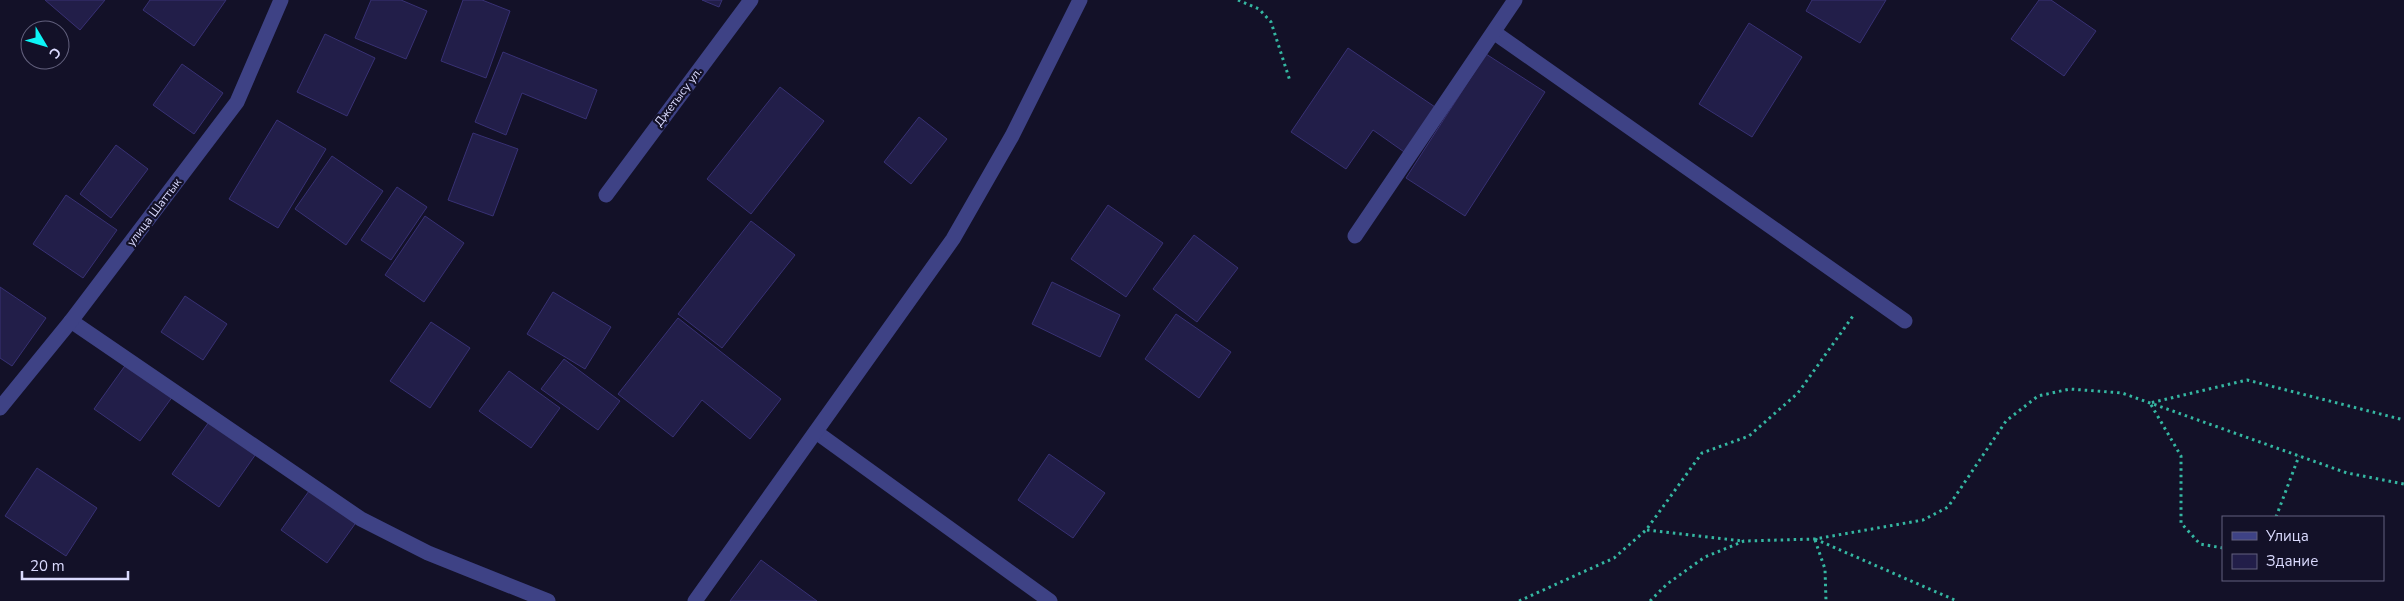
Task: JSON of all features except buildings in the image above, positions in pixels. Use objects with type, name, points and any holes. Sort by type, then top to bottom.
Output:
[{"type":"street","name":"улица Шаттык","points":[[0,408],[71,320],[237,102],[281,0]]},
{"type":"street","name":"Джетысу ул.","points":[[606,195],[751,0]]},
{"type":"street","points":[[695,601],[953,239],[1012,136],[1080,0]]},
{"type":"street","points":[[1355,236],[1515,0]]},
{"type":"street","points":[[1494,33],[1905,321]]},
{"type":"street","points":[[71,320],[361,519],[428,553],[548,601]]},
{"type":"street","points":[[816,432],[1050,601]]},
{"type":"path","points":[[1238,0],[1259,9],[1271,22],[1290,81]]},
{"type":"path","points":[[1519,601],[1614,558],[1646,530],[1702,453],[1749,436],[1798,393],[1868,295]]},
{"type":"path","points":[[2150,403],[2247,380],[2404,420]]},
{"type":"path","points":[[1646,530],[1744,541],[1814,539],[1923,520],[1948,507],[2006,421],[2038,396],[2070,389],[2122,393],[2347,473],[2404,484]]},
{"type":"path","points":[[2150,403],[2181,456],[2181,524],[2200,544],[2222,548]]},
{"type":"path","points":[[2276,516],[2299,456]]},
{"type":"path","points":[[1814,539],[1825,570],[1826,601]]},
{"type":"path","points":[[1814,539],[1956,601]]},
{"type":"path","points":[[1650,601],[1667,584],[1705,557],[1744,541]]}]
